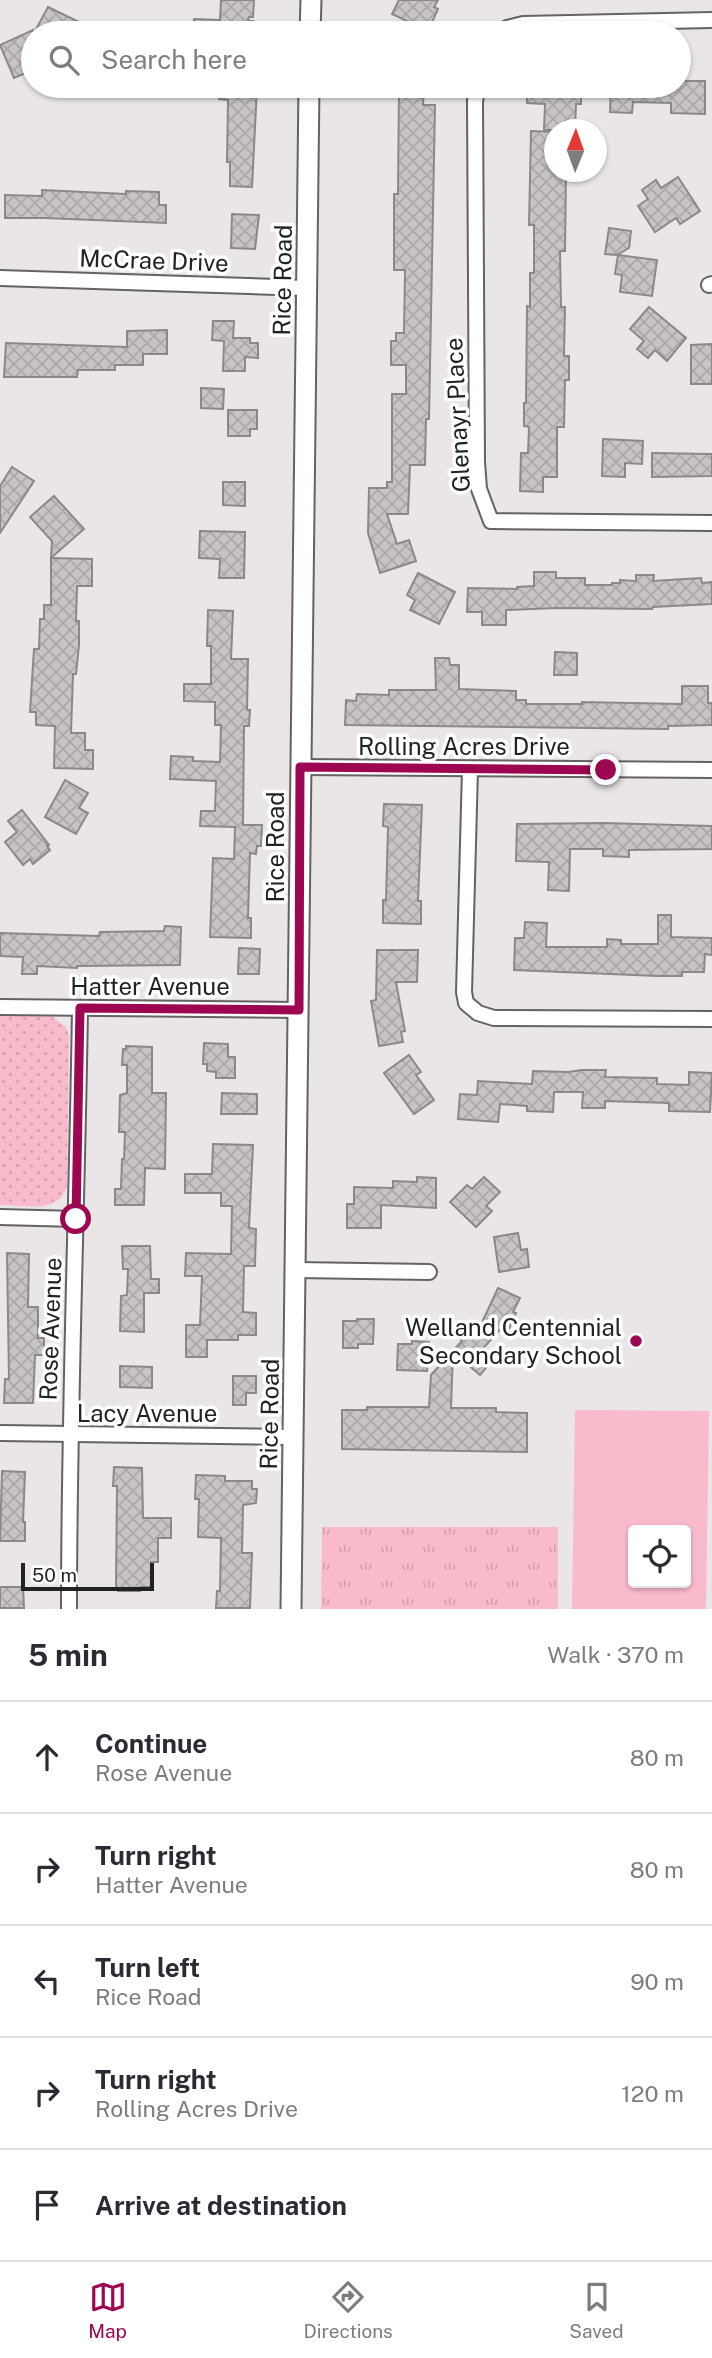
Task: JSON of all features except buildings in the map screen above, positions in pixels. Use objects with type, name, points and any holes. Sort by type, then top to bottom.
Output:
[{"type":"main road","points":[[310,21],[311,0]]},
{"type":"main road","name":"Rice Road","points":[[291,1609],[309,98]]},
{"type":"street","points":[[665,21],[712,20]]},
{"type":"street","name":"Glenayr Place","points":[[476,98],[477,462],[479,489],[491,521],[712,523]]},
{"type":"street","name":"McCrae Drive","points":[[0,278],[306,288]]},
{"type":"street","name":"Rolling Acres Drive","points":[[300,767],[712,770]]},
{"type":"street","points":[[470,769],[464,992],[466,1003],[478,1013],[494,1018],[712,1019]]},
{"type":"street","name":"Hatter Avenue","points":[[0,1007],[299,1010]]},
{"type":"street","name":"Rose Avenue","points":[[69,1609],[69,1435],[80,1008]]},
{"type":"street","points":[[0,1217],[76,1219]]},
{"type":"street","points":[[296,1270],[429,1272]]},
{"type":"street","name":"Lacy Avenue","points":[[0,1433],[293,1437]]},
{"type":"green space","points":[[0,1015],[51,1016],[66,1027],[69,1035],[67,1185],[57,1201],[49,1205],[0,1205]]},
{"type":"green space","points":[[575,1410],[709,1411],[706,1609],[572,1609]]},
{"type":"green space","points":[[322,1527],[558,1527],[558,1609],[321,1609]]},
{"type":"place","name":"Welland Centennial Secondary School","points":[[636,1341]]},
{"type":"route","points":[[76,1219],[80,1008],[299,1010],[300,767],[606,770]]}]
